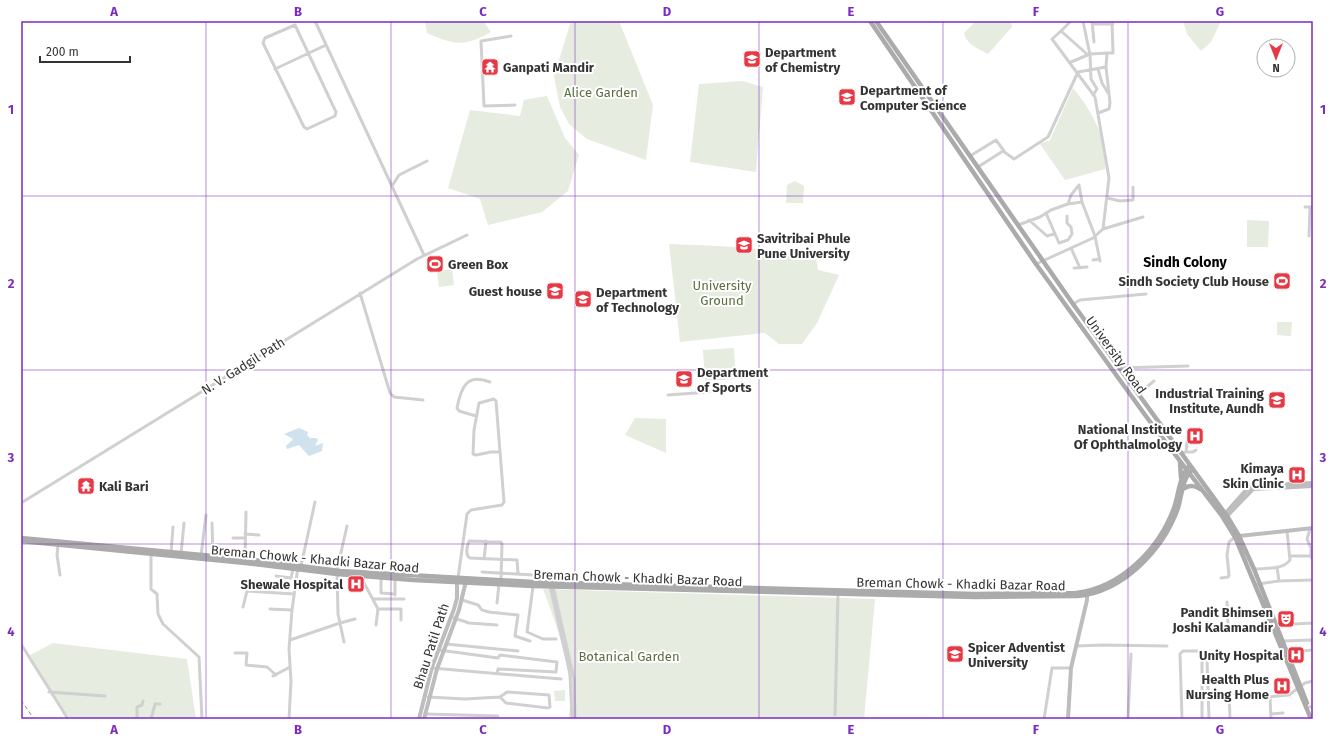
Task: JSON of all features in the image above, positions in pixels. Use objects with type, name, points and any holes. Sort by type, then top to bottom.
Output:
[{"type":"main road","name":"University Road","points":[[870,21],[1036,264],[1179,460],[1190,469],[1225,516],[1237,537],[1252,570],[1312,718]]},
{"type":"main road","name":"University Road","points":[[876,21],[1042,261],[1180,453],[1204,491],[1225,516]]},
{"type":"main road","points":[[1179,460],[1182,480]]},
{"type":"main road","name":"Breman Chowk - Khadki Bazar Road","points":[[1138,566],[1155,543],[1168,521],[1182,480],[1190,469]]},
{"type":"main road","name":"Breman Chowk - Khadki Bazar Road","points":[[21,538],[298,567],[381,578],[975,598],[1087,593],[1104,586],[1138,566],[1167,531],[1178,508],[1190,469]]},
{"type":"main road","points":[[1225,516],[1247,489],[1252,486],[1313,483]]},
{"type":"main road","points":[[1183,490],[1188,486],[1192,486],[1204,491]]},
{"type":"main road","points":[[1225,516],[1249,491],[1253,489],[1313,486]]},
{"type":"main road","points":[[1237,537],[1312,528]]},
{"type":"main road","name":"Breman Chowk - Khadki Bazar Road","points":[[21,541],[205,557],[245,559],[298,567]]},
{"type":"main road","name":"Breman Chowk - Khadki Bazar Road","points":[[337,572],[457,580]]},
{"type":"main road","name":"Bhau Patil Path","points":[[454,618],[457,598],[457,580]]},
{"type":"main road","name":"Bhau Patil Path","points":[[419,719],[446,637],[462,600],[466,580]]},
{"type":"main road","name":"Breman Chowk - Khadki Bazar Road","points":[[533,584],[551,586],[975,594],[1087,593]]},
{"type":"main road","points":[[1068,719],[1071,668],[1087,593]]},
{"type":"main road","name":"University Road","points":[[1274,625],[1283,641],[1299,687],[1311,707],[1312,718]]},
{"type":"main road","name":"Bhau Patil Path","points":[[441,651],[446,644],[446,637]]},
{"type":"main road","name":"Bhau Patil Path","points":[[425,717],[427,697]]},
{"type":"street","points":[[315,21],[424,255]]},
{"type":"street","points":[[1071,21],[1052,39],[1071,62],[1093,95],[1098,113],[1109,178],[1103,229]]},
{"type":"street","points":[[1083,21],[1089,55],[1091,79],[1097,89],[1093,95]]},
{"type":"street","points":[[1071,62],[1089,55],[1113,53],[1112,23],[1092,22],[1094,42]]},
{"type":"street","points":[[295,24],[336,112],[335,116],[308,128],[304,127],[275,69],[263,43],[266,38],[295,24]]},
{"type":"street","points":[[1061,31],[1089,55]]},
{"type":"street","points":[[512,36],[481,41],[483,98],[484,106],[515,105]]},
{"type":"street","points":[[275,69],[326,45]]},
{"type":"street","points":[[1098,113],[1109,109],[1106,68],[1107,53]]},
{"type":"street","points":[[1098,68],[1102,83],[1109,94]]},
{"type":"street","points":[[1078,72],[1106,68]]},
{"type":"street","points":[[970,156],[996,140],[1004,151],[1014,159],[1048,137],[1078,72]]},
{"type":"street","points":[[978,167],[1004,151]]},
{"type":"street","points":[[392,186],[399,175],[428,161]]},
{"type":"street","points":[[1068,204],[1071,195],[1079,185],[1081,186],[1082,202],[1095,236],[1099,260],[1093,260]]},
{"type":"street","points":[[1107,198],[1120,201],[1133,200],[1133,187]]},
{"type":"street","points":[[1018,225],[1068,204],[1082,202]]},
{"type":"street","points":[[1305,207],[1311,207],[1309,236]]},
{"type":"street","points":[[1046,213],[1059,244],[1068,240],[1072,234],[1071,227],[1067,223],[1067,216]]},
{"type":"street","points":[[1036,264],[1095,236],[1103,229],[1143,217]]},
{"type":"street","points":[[1029,220],[1047,236],[1054,234]]},
{"type":"street","name":"N. V. Gadgil Path","points":[[21,503],[360,293],[424,255],[467,235]]},
{"type":"street","points":[[1071,248],[1080,268]]},
{"type":"street","points":[[1074,268],[1087,268]]},
{"type":"street","points":[[360,293],[390,394],[394,397],[423,400]]},
{"type":"street","points":[[1073,304],[1080,300],[1146,294]]},
{"type":"street","points":[[1119,368],[1188,366]]},
{"type":"street","points":[[476,416],[459,411],[457,408],[465,384],[479,378],[490,382]]},
{"type":"street","points":[[1138,394],[1154,381]]},
{"type":"street","points":[[668,395],[709,392]]},
{"type":"street","points":[[457,580],[467,514],[471,510],[504,503],[495,400],[478,403],[473,454],[476,455],[499,452]]},
{"type":"street","points":[[1186,452],[1187,443]]},
{"type":"street","points":[[1180,453],[1193,452],[1196,450]]},
{"type":"street","points":[[289,719],[292,610],[298,567],[315,502]]},
{"type":"street","points":[[245,559],[246,512]]},
{"type":"street","points":[[205,557],[206,515]]},
{"type":"street","points":[[181,554],[184,524]]},
{"type":"street","points":[[212,524],[213,557]]},
{"type":"street","points":[[344,642],[337,599],[337,572],[347,526]]},
{"type":"street","points":[[171,553],[173,527]]},
{"type":"street","points":[[1290,556],[1312,558],[1311,548],[1306,539],[1312,528]]},
{"type":"street","points":[[1252,570],[1277,567],[1288,563],[1290,556],[1288,531]]},
{"type":"street","points":[[233,538],[259,535]]},
{"type":"street","points":[[1221,578],[1228,577],[1229,575],[1227,555],[1228,542],[1237,537]]},
{"type":"street","points":[[497,603],[501,573],[501,559],[501,542],[469,541],[467,554],[470,558],[484,559],[501,559],[518,560],[518,573]]},
{"type":"street","points":[[484,559],[486,541]]},
{"type":"street","points":[[58,545],[57,555],[60,575]]},
{"type":"street","points":[[151,552],[150,589],[157,594],[159,616],[167,628],[199,657],[202,719]]},
{"type":"street","points":[[276,576],[291,578],[298,567]]},
{"type":"street","points":[[1277,567],[1279,581]]},
{"type":"street","points":[[482,572],[533,575]]},
{"type":"street","points":[[363,576],[363,581],[378,609],[376,625]]},
{"type":"street","points":[[381,578],[381,593],[395,594]]},
{"type":"street","points":[[395,578],[395,598]]},
{"type":"street","points":[[1257,584],[1279,581],[1313,580]]},
{"type":"street","points":[[533,584],[527,632],[543,639],[556,638]]},
{"type":"street","points":[[551,586],[574,679],[575,719]]},
{"type":"street","points":[[243,607],[247,591],[294,594]]},
{"type":"street","points":[[835,715],[838,594]]},
{"type":"street","points":[[374,599],[404,598]]},
{"type":"street","points":[[462,600],[478,605],[482,610],[489,612],[518,615],[515,636],[530,641]]},
{"type":"street","points":[[555,601],[570,674],[572,719]]},
{"type":"street","points":[[1227,602],[1228,626]]},
{"type":"street","points":[[270,609],[292,610]]},
{"type":"street","points":[[378,609],[400,609],[402,611],[402,620]]},
{"type":"street","points":[[454,618],[469,624],[497,625]]},
{"type":"street","points":[[290,640],[355,619]]},
{"type":"street","points":[[1216,626],[1313,623]]},
{"type":"street","points":[[1283,641],[1312,640],[1313,649],[1287,652]]},
{"type":"street","points":[[21,644],[68,719]]},
{"type":"street","points":[[446,644],[518,651]]},
{"type":"street","points":[[1076,646],[1168,646]]},
{"type":"street","points":[[441,651],[498,658],[500,655],[557,662],[556,672],[498,669],[497,674]]},
{"type":"street","points":[[1182,719],[1180,654],[1183,651],[1199,651],[1202,654],[1202,719]]},
{"type":"street","points":[[235,653],[247,653],[246,665],[267,667],[275,676],[290,667]]},
{"type":"street","points":[[1128,719],[1131,654]]},
{"type":"street","points":[[1207,659],[1209,719]]},
{"type":"street","points":[[1044,719],[1052,668],[1071,668]]},
{"type":"street","points":[[435,669],[561,679]]},
{"type":"street","points":[[1243,699],[1289,695],[1304,682],[1313,681]]},
{"type":"street","points":[[50,692],[105,696]]},
{"type":"street","points":[[427,697],[500,697],[507,692],[549,695],[550,706],[548,708],[506,703],[500,697]]},
{"type":"street","points":[[1228,693],[1230,719]]},
{"type":"street","points":[[1270,697],[1271,719]]},
{"type":"street","points":[[137,719],[137,707],[142,705],[144,701]]},
{"type":"street","points":[[151,719],[155,704],[160,704]]},
{"type":"street","points":[[1271,714],[1283,713]]},
{"type":"street","points":[[425,717],[498,716]]},
{"type":"green space","points":[[425,21],[483,21],[491,32],[474,40],[459,43],[452,42],[427,33]]},
{"type":"green space","name":"Alice Garden","points":[[571,21],[619,21],[653,105],[646,160],[587,139],[569,124],[560,107],[554,76]]},
{"type":"green space","points":[[976,21],[1011,21],[1012,27],[988,54],[973,46],[965,37],[964,33]]},
{"type":"green space","points":[[1183,21],[1221,21],[1211,42],[1201,51],[1187,34]]},
{"type":"green space","points":[[742,81],[763,87],[756,172],[690,162],[699,84]]},
{"type":"green space","points":[[1073,88],[1086,106],[1097,126],[1106,158],[1105,169],[1065,180],[1040,144],[1050,140]]},
{"type":"green space","points":[[547,96],[565,138],[579,155],[568,191],[542,212],[488,225],[480,199],[448,188],[470,110],[520,116],[524,100]]},
{"type":"green space","points":[[795,181],[804,186],[803,203],[786,203],[787,185]]},
{"type":"green space","points":[[1247,220],[1269,221],[1268,247],[1247,247]]},
{"type":"green space","name":"University Ground","points":[[669,244],[707,245],[797,254],[816,258],[818,270],[839,275],[817,323],[802,344],[779,344],[765,333],[680,342]]},
{"type":"green space","name":"Green Box","points":[[442,258],[443,267],[429,270],[427,261]]},
{"type":"green space","points":[[452,269],[454,285],[439,287],[437,271]]},
{"type":"green space","points":[[1277,322],[1292,322],[1291,336],[1277,335]]},
{"type":"green space","points":[[734,348],[736,379],[705,381],[703,350]]},
{"type":"green space","points":[[635,418],[666,419],[666,453],[625,435]]},
{"type":"green space","name":"Botanical Garden","points":[[543,589],[875,599],[864,719],[568,719],[570,687],[568,670],[554,619]]},
{"type":"green space","points":[[53,643],[187,659],[196,719],[71,719],[51,695],[30,655]]},
{"type":"green space","points":[[565,690],[565,701],[555,701],[554,691]]},
{"type":"water","points":[[299,428],[308,432],[307,435],[310,438],[316,438],[318,440],[315,446],[323,443],[322,451],[309,456],[299,445],[287,449],[286,446],[293,439],[284,434]]},
{"type":"railway","points":[[21,700],[34,719]]},
{"type":"place","name":"Department of Chemistry","points":[[752,59]]},
{"type":"place","name":"Ganpati Mandir","points":[[490,67]]},
{"type":"place","name":"Department of Computer Science","points":[[847,97]]},
{"type":"place","name":"Savitribai Phule Pune University","points":[[744,245]]},
{"type":"place","name":"Green Box","points":[[435,264]]},
{"type":"place","name":"Sindh Society Club House","points":[[1282,281]]},
{"type":"place","name":"Guest house","points":[[555,291]]},
{"type":"place","name":"Department of Technology","points":[[583,299]]},
{"type":"place","name":"Department of Sports","points":[[684,379]]},
{"type":"place","name":"Industrial Training Institute, Aundh","points":[[1277,400]]},
{"type":"place","name":"National Institute Of Ophthalmology","points":[[1195,436]]},
{"type":"place","name":"Kimaya Skin Clinic","points":[[1297,475]]},
{"type":"place","name":"Kali Bari","points":[[86,486]]},
{"type":"place","name":"Shewale Hospital","points":[[356,584]]},
{"type":"place","name":"Pandit Bhimsen Joshi Kalamandir","points":[[1286,619]]},
{"type":"place","name":"Spicer Adventist University","points":[[955,654]]},
{"type":"place","name":"Unity Hospital","points":[[1296,655]]},
{"type":"place","name":"Health Plus Nursing Home","points":[[1282,686]]},
{"type":"district","name":"Sindh Colony","points":[[1185,262]]}]
